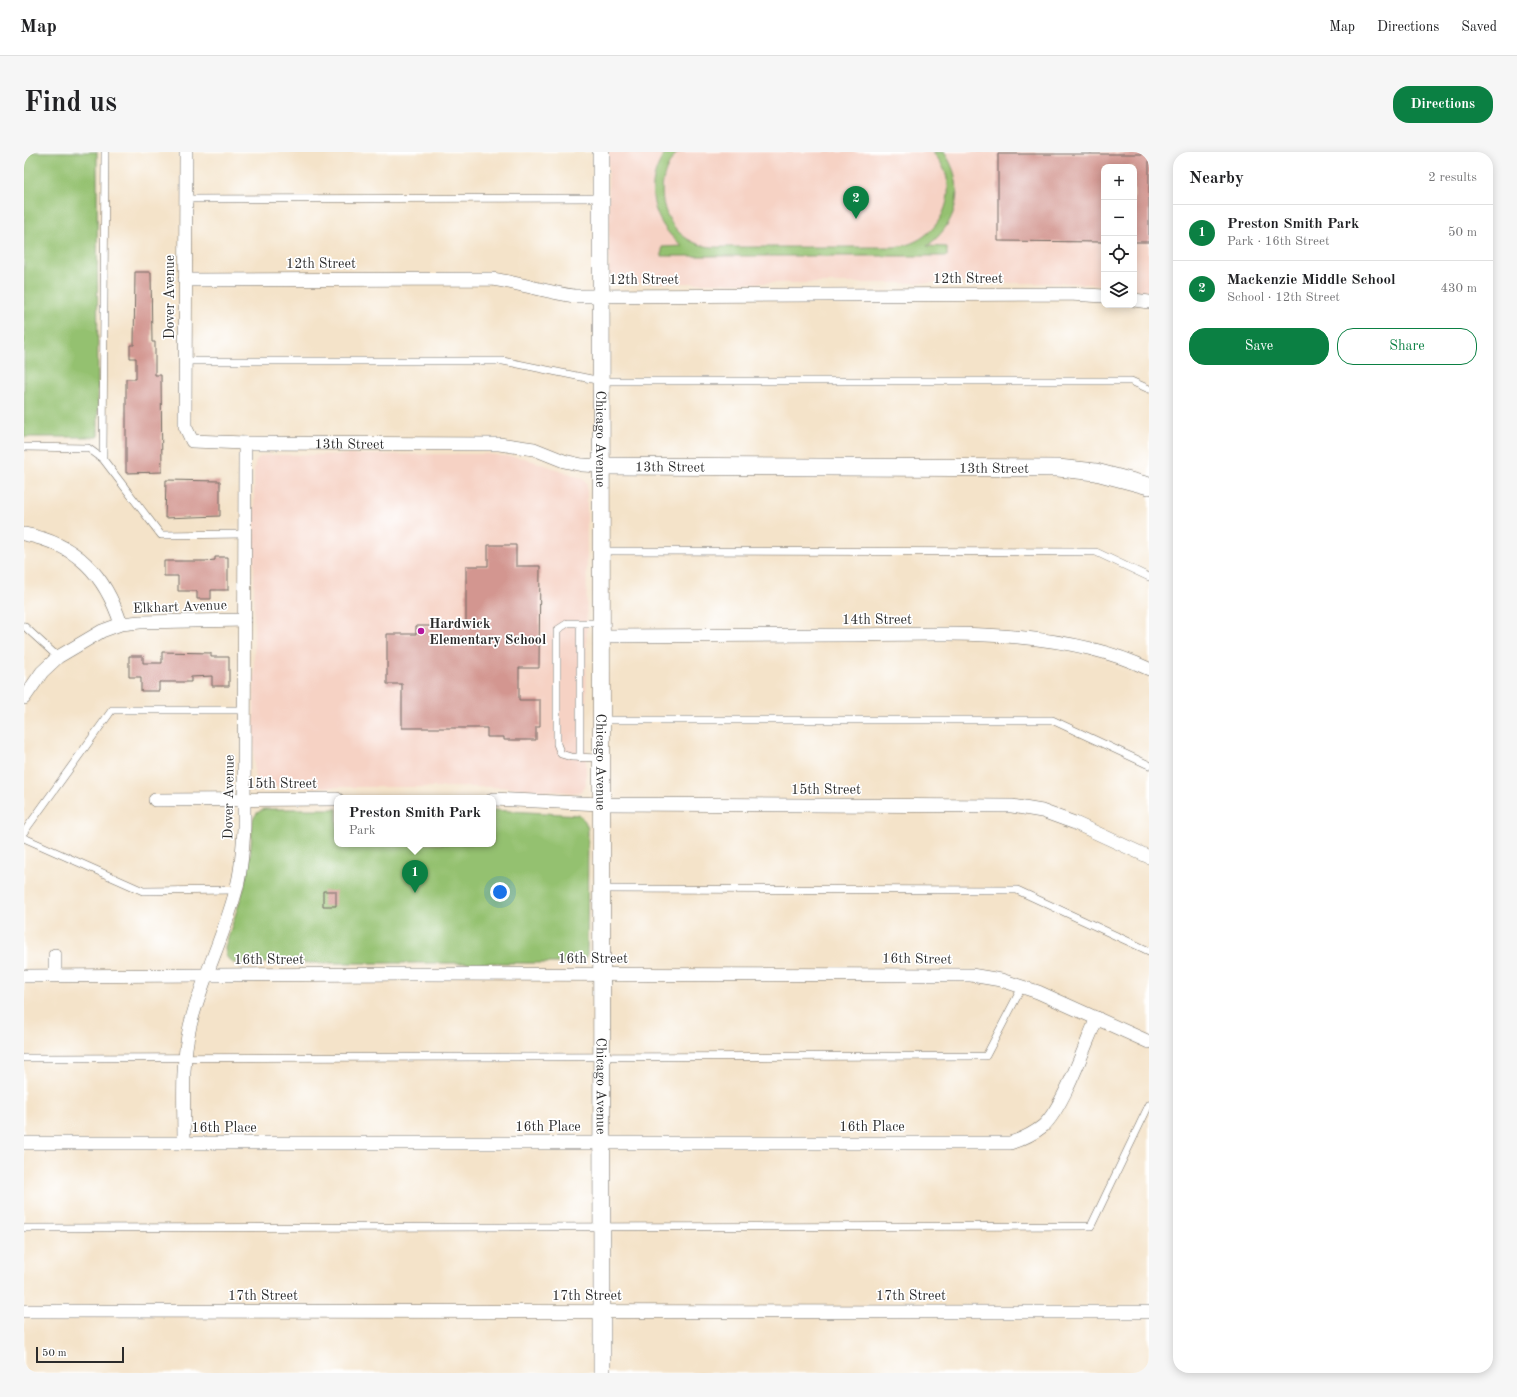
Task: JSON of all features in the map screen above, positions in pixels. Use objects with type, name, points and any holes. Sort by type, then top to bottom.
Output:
[{"type":"street","name":"Dover Avenue","points":[[186,152],[186,426],[192,441]]},
{"type":"street","name":"Chicago Avenue","points":[[601,152],[602,1373]]},
{"type":"street","name":"12th Street","points":[[185,280],[492,279],[574,296],[1069,294],[1101,296]]},
{"type":"street","points":[[1137,300],[1149,302]]},
{"type":"street","name":"13th Street","points":[[192,441],[245,443],[499,444],[534,449],[564,461],[582,465],[601,466],[1058,468],[1096,472],[1149,486]]},
{"type":"street","name":"Dover Avenue","points":[[184,1143],[185,1058],[190,1026],[236,890],[242,855],[245,710],[245,443]]},
{"type":"street","points":[[24,534],[38,536],[60,545],[89,565],[102,582],[114,602],[121,624]]},
{"type":"street","name":"Elkhart Avenue","points":[[24,698],[42,672],[58,656],[102,631],[121,624],[140,622],[245,620]]},
{"type":"street","name":"14th Street","points":[[601,630],[1016,637],[1102,652],[1149,669]]},
{"type":"street","name":"15th Street","points":[[155,800],[334,799]]},
{"type":"street","name":"15th Street","points":[[496,799],[601,804],[1012,806],[1042,811],[1075,823],[1149,857]]},
{"type":"street","points":[[55,955],[55,975]]},
{"type":"street","name":"16th Street","points":[[24,976],[601,974],[971,975],[1001,980],[1022,986],[1149,1042]]},
{"type":"street","name":"16th Place","points":[[24,1144],[1010,1142],[1028,1137],[1044,1125],[1056,1110],[1097,1018]]},
{"type":"street","name":"17th Street","points":[[24,1311],[1149,1312]]},
{"type":"lane","points":[[103,459],[105,152]]},
{"type":"lane","points":[[186,199],[601,198]]},
{"type":"lane","points":[[185,361],[503,361],[601,381],[1131,381],[1149,389]]},
{"type":"lane","points":[[24,447],[88,448],[103,459],[161,535],[245,534]]},
{"type":"lane","points":[[601,551],[1096,552],[1149,577]]},
{"type":"lane","points":[[601,630],[580,623],[568,623],[557,630],[557,744],[561,754],[571,758],[601,758]]},
{"type":"lane","points":[[580,623],[580,758]]},
{"type":"lane","points":[[24,626],[58,656]]},
{"type":"lane","points":[[24,832],[112,710],[245,710]]},
{"type":"lane","points":[[601,720],[1052,720],[1149,765]]},
{"type":"lane","points":[[24,838],[143,891],[236,890]]},
{"type":"lane","points":[[601,889],[1017,890],[1149,950]]},
{"type":"lane","points":[[24,1058],[602,1058],[986,1056],[1022,986]]},
{"type":"lane","points":[[24,1228],[1091,1226],[1149,1105]]},
{"type":"shaded area","points":[[608,152],[1149,152],[1149,292],[1137,290],[1137,164],[1101,164],[1101,285],[1069,283],[619,283],[609,275]]},
{"type":"shaded area","name":"Hardwick Elementary School","points":[[486,454],[524,458],[582,478],[587,484],[586,786],[580,792],[574,793],[499,787],[265,787],[258,784],[254,774],[254,469],[256,460],[261,456],[268,455]]},
{"type":"green space","points":[[24,152],[97,152],[98,437],[24,437]]},
{"type":"green space","points":[[666,152],[678,152],[668,165],[663,180],[662,196],[666,211],[672,224],[683,236],[696,243],[713,247],[894,247],[911,243],[925,236],[936,225],[944,211],[948,196],[947,181],[942,166],[932,152],[944,152],[951,165],[955,178],[957,190],[956,203],[946,227],[938,237],[927,246],[947,247],[947,256],[662,256],[662,247],[683,246],[672,237],[664,227],[654,203],[654,177]]},
{"type":"green space","points":[[264,809],[334,809],[334,847],[496,847],[496,810],[579,815],[585,821],[588,829],[587,955],[581,962],[574,963],[232,963],[226,956],[225,947],[245,885],[250,856],[253,819],[257,813]]},
{"type":"building","points":[[998,154],[1149,154],[1149,242],[1137,242],[1137,164],[1101,164],[1101,242],[998,241]]},
{"type":"building","points":[[135,272],[151,272],[152,342],[155,342],[155,375],[161,375],[162,472],[126,473],[126,379],[136,379],[136,358],[130,358],[130,345],[134,345]]},
{"type":"building","points":[[166,480],[220,481],[220,516],[165,518]]},
{"type":"building","points":[[488,545],[516,545],[516,566],[540,566],[539,668],[519,668],[519,700],[540,700],[540,727],[536,727],[536,740],[504,740],[504,737],[487,737],[487,728],[402,728],[402,684],[387,684],[387,634],[416,634],[416,626],[466,626],[466,566],[488,566]]},
{"type":"building","points":[[215,557],[228,557],[228,590],[211,590],[211,599],[197,599],[197,591],[178,591],[178,576],[164,576],[164,561],[206,561],[215,560]]},
{"type":"building","points":[[162,652],[211,653],[211,657],[229,657],[229,686],[212,686],[212,676],[191,677],[191,682],[159,682],[159,691],[141,691],[141,677],[129,677],[129,656],[143,656],[143,663],[162,663]]},
{"type":"building","points":[[323,891],[336,891],[336,906],[323,906]]},
{"type":"place","name":"Mackenzie Middle School","points":[[856,219]]},
{"type":"place","name":"Hardwick Elementary School","points":[[421,631]]},
{"type":"place","name":"Preston Smith Park","points":[[415,893]]}]
